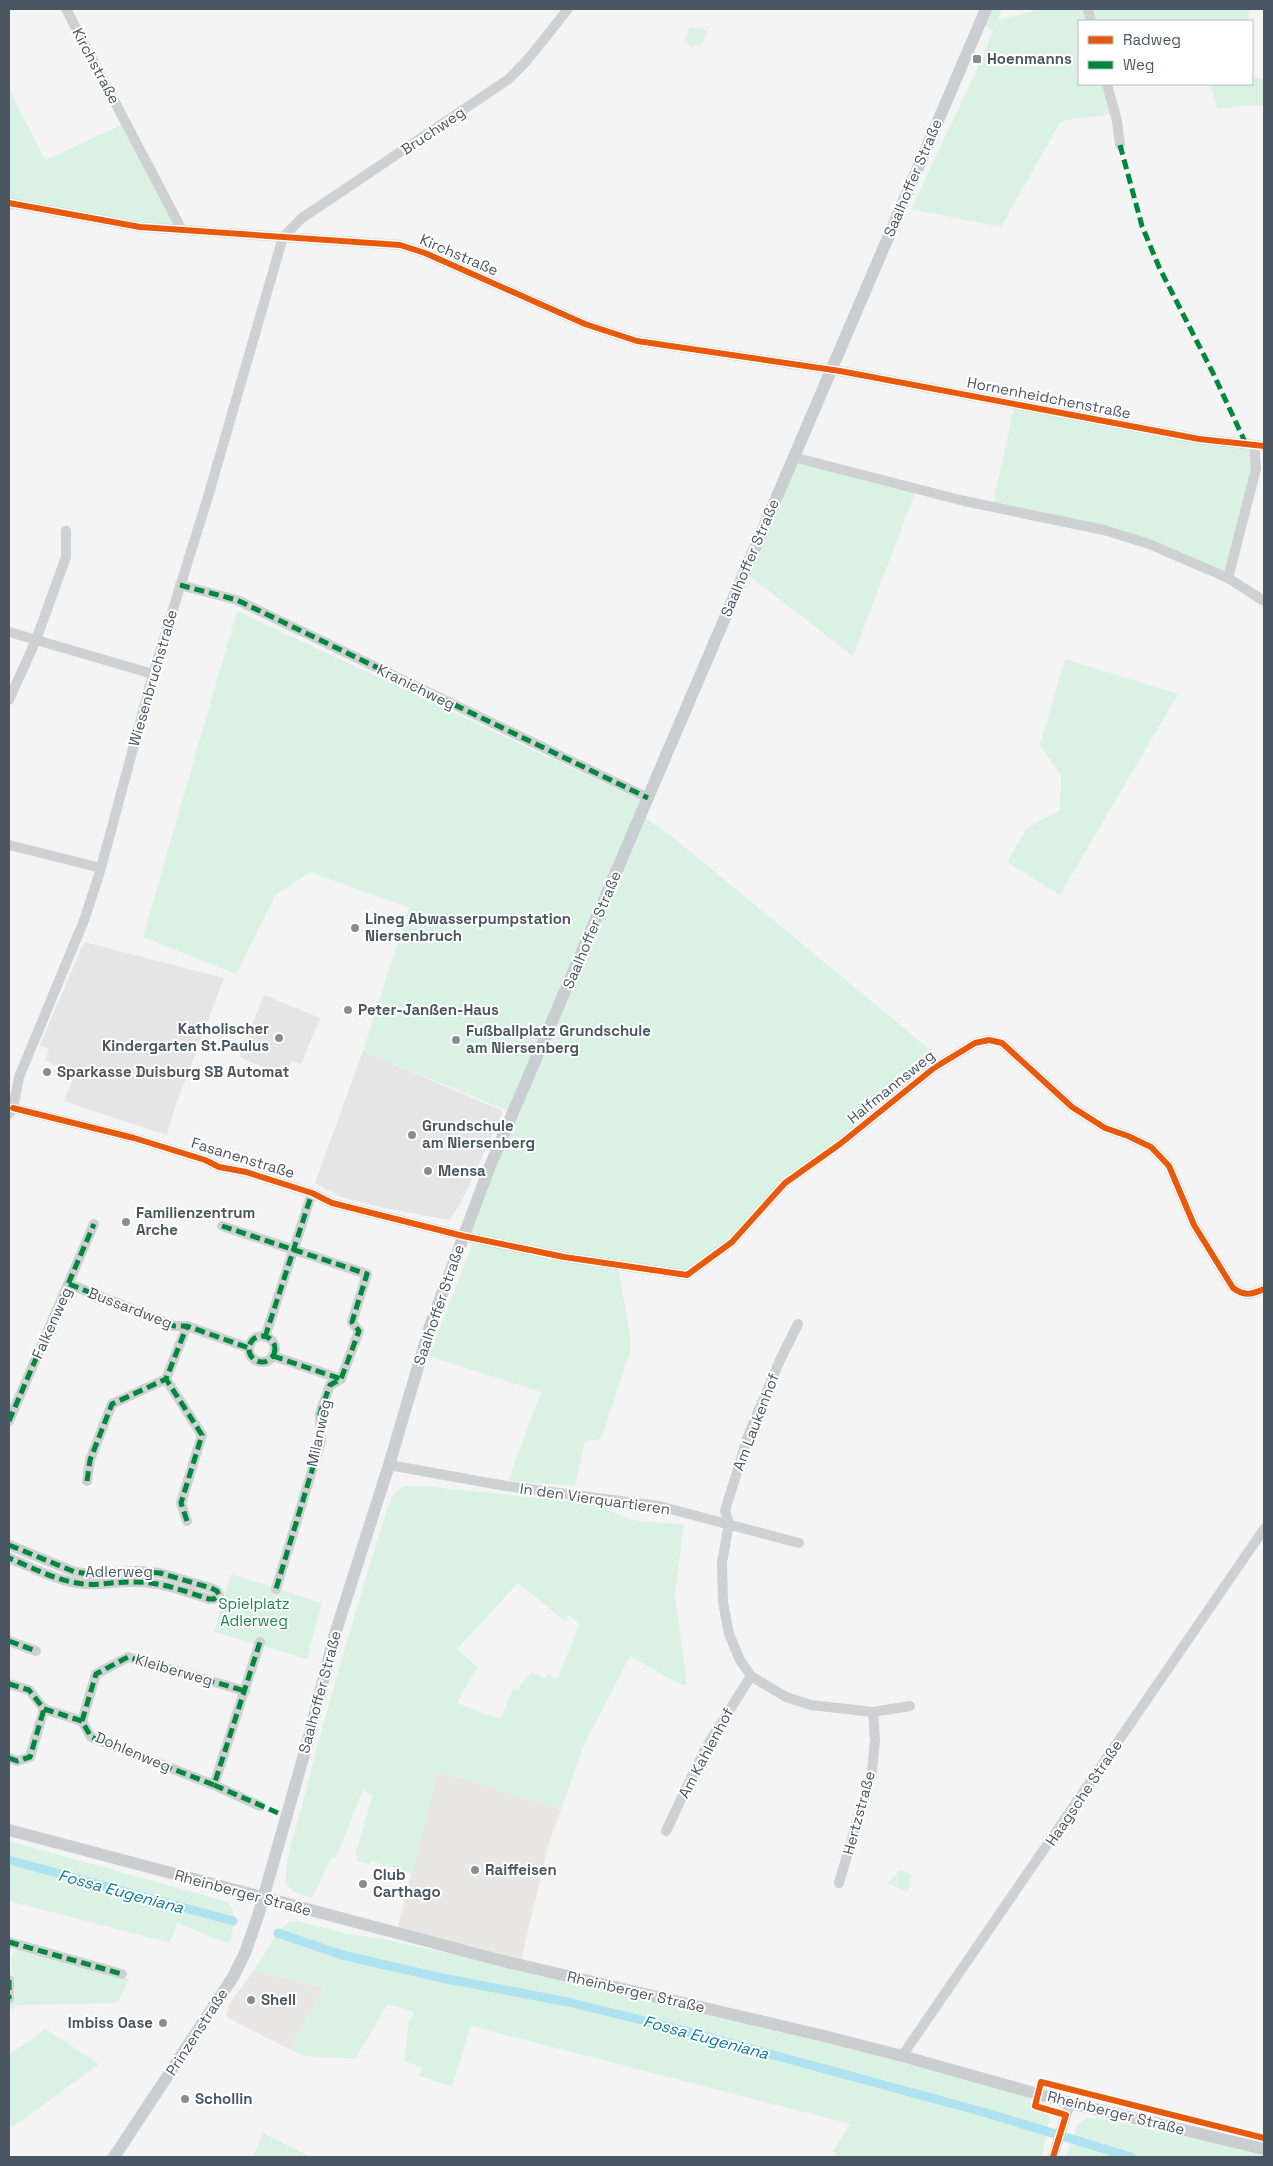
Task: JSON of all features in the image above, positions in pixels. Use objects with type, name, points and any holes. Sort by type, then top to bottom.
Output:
[{"type":"main road","name":"Saalhoffer Straße","points":[[263,1898],[309,1737],[335,1634],[389,1465],[430,1326],[463,1236],[490,1166],[986,9]]},
{"type":"main road","name":"Rheinberger Straße","points":[[9,1830],[520,1965],[668,1998],[902,2056],[1070,2103],[1264,2149]]},
{"type":"main road","name":"Prinzenstraße","points":[[114,2157],[236,1971],[245,1953],[263,1898]]},
{"type":"street","name":"Kirchstraße","points":[[66,9],[182,230]]},
{"type":"street","name":"Bruchweg","points":[[283,237],[302,218],[509,79],[529,58],[568,9]]},
{"type":"street","points":[[1107,85],[1117,121],[1120,145]]},
{"type":"street","name":"Kirchstraße","points":[[9,204],[140,227],[400,245],[425,253],[585,324],[637,341],[830,370]]},
{"type":"street","name":"Wiesenbruchstraße","points":[[11,1111],[19,1077],[82,925],[101,868],[153,674],[283,237]]},
{"type":"street","name":"Hornenheidchenstraße","points":[[830,370],[1199,439],[1259,446]]},
{"type":"street","points":[[1228,578],[1256,469],[1259,446]]},
{"type":"street","points":[[793,457],[964,501],[1104,530],[1149,544],[1228,578],[1264,601]]},
{"type":"street","points":[[9,700],[36,640],[66,556],[66,531]]},
{"type":"street","name":"Kranichweg","points":[[180,585],[237,600],[648,798]]},
{"type":"street","points":[[9,632],[153,674]]},
{"type":"street","points":[[9,845],[101,868]]},
{"type":"street","name":"Halfmannsweg","points":[[463,1236],[564,1257],[687,1275],[732,1242],[785,1184],[840,1144],[934,1068],[964,1048],[989,1040],[1002,1043],[1013,1051],[1075,1109],[1105,1128],[1151,1147],[1169,1166],[1194,1225],[1233,1288],[1242,1294],[1254,1294],[1264,1289]]},
{"type":"street","name":"Fasanenstraße","points":[[11,1111],[134,1138],[205,1160],[219,1167],[246,1172],[312,1193],[332,1203],[463,1236]]},
{"type":"street","points":[[265,1337],[312,1193]]},
{"type":"street","name":"Falkenweg","points":[[9,1421],[94,1224]]},
{"type":"street","points":[[222,1226],[293,1250]]},
{"type":"street","name":"Milanweg","points":[[276,1589],[321,1441],[320,1413],[330,1385],[341,1379],[359,1331],[352,1322],[367,1274],[293,1250]]},
{"type":"street","name":"Bussardweg","points":[[69,1284],[174,1326],[187,1326],[249,1348]]},
{"type":"street","name":"Am Laukenhof","points":[[750,1676],[740,1660],[730,1634],[723,1602],[722,1563],[729,1523],[725,1511],[748,1436],[780,1360],[798,1324]]},
{"type":"street","points":[[87,1481],[90,1460],[112,1404],[166,1379],[187,1326]]},
{"type":"street","points":[[265,1337],[273,1343],[275,1351],[273,1356],[266,1362],[259,1362],[251,1356],[249,1348],[256,1338],[265,1337]]},
{"type":"street","points":[[273,1356],[341,1379]]},
{"type":"street","points":[[166,1379],[202,1435],[181,1503],[187,1521]]},
{"type":"street","name":"In den Vierquartieren","points":[[389,1465],[515,1488],[638,1502],[729,1523],[799,1543]]},
{"type":"street","name":"Haagsche Straße","points":[[902,2056],[1264,1530]]},
{"type":"street","name":"Adlerweg","points":[[9,1545],[75,1572],[91,1574],[138,1571],[163,1573],[211,1588],[217,1591],[219,1595],[214,1599],[209,1599],[159,1583],[79,1584],[56,1578],[9,1558]]},
{"type":"street","points":[[9,1641],[36,1651]]},
{"type":"street","points":[[214,1785],[260,1642]]},
{"type":"street","name":"Kleiberweg","points":[[82,1721],[96,1674],[128,1657],[245,1691]]},
{"type":"street","points":[[750,1676],[786,1697],[810,1705],[873,1712],[910,1706]]},
{"type":"street","name":"Am Kahlenhof","points":[[666,1831],[706,1749],[750,1676]]},
{"type":"street","points":[[9,1684],[29,1690],[44,1709],[30,1757],[17,1761],[9,1758]]},
{"type":"street","name":"Dohlenweg","points":[[44,1709],[82,1721],[91,1737],[214,1785],[260,1806]]},
{"type":"street","name":"Hertzstraße","points":[[839,1883],[872,1771],[875,1740],[873,1712]]},
{"type":"street","points":[[9,1942],[122,1974]]},
{"type":"street","points":[[9,1980],[9,1999]]},
{"type":"street","points":[[1054,2153],[1070,2103]]},
{"type":"shaded area","points":[[84,942],[224,978],[175,1107],[167,1135],[64,1101],[74,1077],[69,1071],[45,1061],[49,1049],[40,1045]]},
{"type":"shaded area","name":"Katholischer Kindergarten St.Paulus","points":[[264,995],[320,1018],[301,1064],[291,1061],[285,1076],[239,1057]]},
{"type":"shaded area","name":"Grundschule am Niersenberg","points":[[363,1051],[503,1111],[464,1197],[450,1220],[384,1208],[341,1197],[315,1183]]},
{"type":"shaded area","points":[[438,1771],[561,1809],[548,1847],[520,1965],[396,1933]]},
{"type":"shaded area","points":[[254,1970],[324,1988],[289,2049],[226,2017],[229,2004]]},
{"type":"green space","points":[[991,9],[1002,9],[998,20],[1043,9],[1085,9],[1088,20],[1078,20],[1078,85],[1104,85],[1111,114],[1061,121],[1001,227],[911,209],[980,63],[993,30],[984,25]]},
{"type":"green space","points":[[1090,9],[1250,9],[1248,20],[1093,20]]},
{"type":"green space","points":[[701,27],[708,33],[702,44],[690,48],[685,38],[689,28]]},
{"type":"green space","points":[[1253,77],[1264,80],[1264,106],[1247,105],[1217,109],[1210,85],[1253,85]]},
{"type":"green space","points":[[9,89],[45,160],[126,123],[182,230],[9,203]]},
{"type":"green space","points":[[1015,404],[1254,445],[1256,469],[1228,578],[1149,544],[992,507]]},
{"type":"green space","points":[[793,457],[917,488],[853,656],[744,572]]},
{"type":"green space","points":[[237,611],[646,803],[641,815],[674,838],[945,1062],[782,1186],[732,1242],[683,1278],[618,1267],[630,1333],[630,1353],[601,1439],[585,1441],[575,1486],[508,1481],[541,1392],[429,1356],[474,1240],[463,1236],[513,1113],[363,1051],[409,908],[310,872],[276,895],[236,974],[143,937]]},
{"type":"green space","points":[[1065,659],[1178,694],[1060,895],[1007,862],[1027,828],[1060,810],[1061,776],[1040,745]]},
{"type":"green space","points":[[404,1486],[422,1486],[586,1503],[600,1506],[631,1520],[684,1525],[675,1594],[687,1685],[678,1683],[630,1656],[584,1745],[561,1809],[438,1771],[412,1873],[371,1861],[370,1865],[357,1861],[358,1856],[355,1855],[373,1795],[363,1790],[336,1858],[332,1857],[312,1898],[294,1892],[286,1884],[288,1856],[342,1660],[385,1515],[393,1495]],"holes":[[[518,1583],[566,1622],[568,1615],[580,1624],[557,1679],[548,1674],[545,1679],[532,1672],[520,1685],[519,1690],[514,1688],[500,1719],[457,1703],[477,1667],[457,1649]]]},
{"type":"green space","name":"Spielplatz Adlerweg","points":[[231,1574],[322,1603],[307,1659],[214,1632]]},
{"type":"green space","points":[[9,1841],[228,1902],[234,1917],[229,1944],[177,1923],[170,1943],[9,1901]]},
{"type":"green space","points":[[900,1870],[912,1874],[908,1892],[888,1883]]},
{"type":"green space","points":[[290,1921],[297,1921],[347,1934],[379,1938],[706,2013],[949,2075],[1030,2098],[1032,2106],[1050,2116],[1042,2157],[839,2157],[833,2151],[850,2124],[471,2026],[452,2086],[419,2076],[422,2067],[404,2061],[409,2021],[413,2017],[412,2011],[388,2004],[355,2059],[303,2056],[289,2049],[324,1988],[254,1970],[280,1929]]},
{"type":"green space","points":[[18,1949],[129,1979],[118,2003],[15,2005],[14,2010],[10,2007],[15,1994],[11,1960],[12,1955]]},
{"type":"green space","points":[[46,2029],[99,2064],[13,2127],[9,2125],[9,2055]]},
{"type":"green space","points":[[1087,2118],[1098,2118],[1249,2151],[1264,2155],[1264,2157],[1066,2157],[1077,2124]]},
{"type":"green space","points":[[263,2133],[311,2157],[253,2157]]},
{"type":"waterway","name":"Fossa Eugeniana","points":[[9,1860],[233,1921]]},
{"type":"waterway","name":"Fossa Eugeniana","points":[[278,1933],[342,1955],[442,1978],[568,2002],[678,2029],[983,2112],[1131,2157]]},
{"type":"marked path","points":[[1120,145],[1142,226],[1159,267],[1213,373],[1246,444]]},
{"type":"marked path","points":[[180,585],[237,600],[648,798]]},
{"type":"marked path","points":[[265,1337],[312,1193]]},
{"type":"marked path","points":[[9,1421],[94,1224]]},
{"type":"marked path","points":[[222,1226],[367,1274],[352,1322],[359,1331],[341,1379],[330,1385],[320,1413],[321,1441],[276,1589]]},
{"type":"marked path","points":[[69,1284],[174,1326],[187,1326],[249,1348]]},
{"type":"marked path","points":[[187,1326],[166,1379],[202,1435],[181,1503],[187,1521]]},
{"type":"marked path","points":[[262,1336],[271,1340],[275,1349],[271,1358],[262,1362],[253,1358],[249,1349],[253,1340],[262,1336]]},
{"type":"marked path","points":[[273,1356],[341,1379]]},
{"type":"marked path","points":[[87,1481],[90,1460],[112,1404],[166,1379]]},
{"type":"marked path","points":[[9,1545],[75,1572],[91,1574],[138,1571],[160,1573],[211,1588],[217,1591],[219,1595],[214,1599],[209,1599],[145,1582],[77,1583],[51,1576],[9,1558]]},
{"type":"marked path","points":[[9,1641],[36,1651]]},
{"type":"marked path","points":[[9,1684],[29,1690],[44,1709],[82,1721],[91,1737],[214,1785],[260,1642]]},
{"type":"marked path","points":[[82,1721],[96,1674],[128,1657],[245,1691]]},
{"type":"marked path","points":[[9,1758],[17,1761],[30,1757],[44,1709]]},
{"type":"marked path","points":[[214,1785],[278,1813]]},
{"type":"marked path","points":[[9,1942],[122,1974]]},
{"type":"marked path","points":[[9,1980],[9,1999]]},
{"type":"cycle path","points":[[9,203],[140,227],[400,245],[425,253],[585,324],[637,341],[840,371],[1199,439],[1264,446]]},
{"type":"cycle path","points":[[13,1108],[134,1138],[205,1160],[219,1167],[246,1172],[312,1193],[332,1203],[463,1236],[564,1257],[687,1275],[732,1242],[785,1183],[840,1144],[934,1068],[975,1043],[989,1040],[1002,1043],[1072,1107],[1105,1128],[1151,1147],[1169,1166],[1194,1225],[1233,1288],[1248,1294],[1264,1289]]},
{"type":"cycle path","points":[[1053,2157],[1066,2115],[1035,2106],[1041,2082],[1264,2138]]},
{"type":"place","name":"Hoenmanns","points":[[977,59]]},
{"type":"place","name":"Lineg Abwasserpumpstation Niersenbruch","points":[[355,928]]},
{"type":"place","name":"Peter-Janßen-Haus","points":[[348,1010]]},
{"type":"place","name":"Katholischer Kindergarten St.Paulus","points":[[279,1038]]},
{"type":"place","name":"Fußballplatz Grundschule am Niersenberg","points":[[456,1040]]},
{"type":"place","name":"Sparkasse Duisburg SB Automat","points":[[47,1072]]},
{"type":"place","name":"Grundschule am Niersenberg","points":[[412,1135]]},
{"type":"place","name":"Mensa","points":[[428,1171]]},
{"type":"place","name":"Familienzentrum Arche","points":[[126,1222]]},
{"type":"place","name":"Raiffeisen","points":[[475,1870]]},
{"type":"place","name":"Club Carthago","points":[[363,1884]]},
{"type":"place","name":"Shell","points":[[251,2000]]},
{"type":"place","name":"Imbiss Oase","points":[[163,2023]]},
{"type":"place","name":"Schollin","points":[[185,2099]]}]
